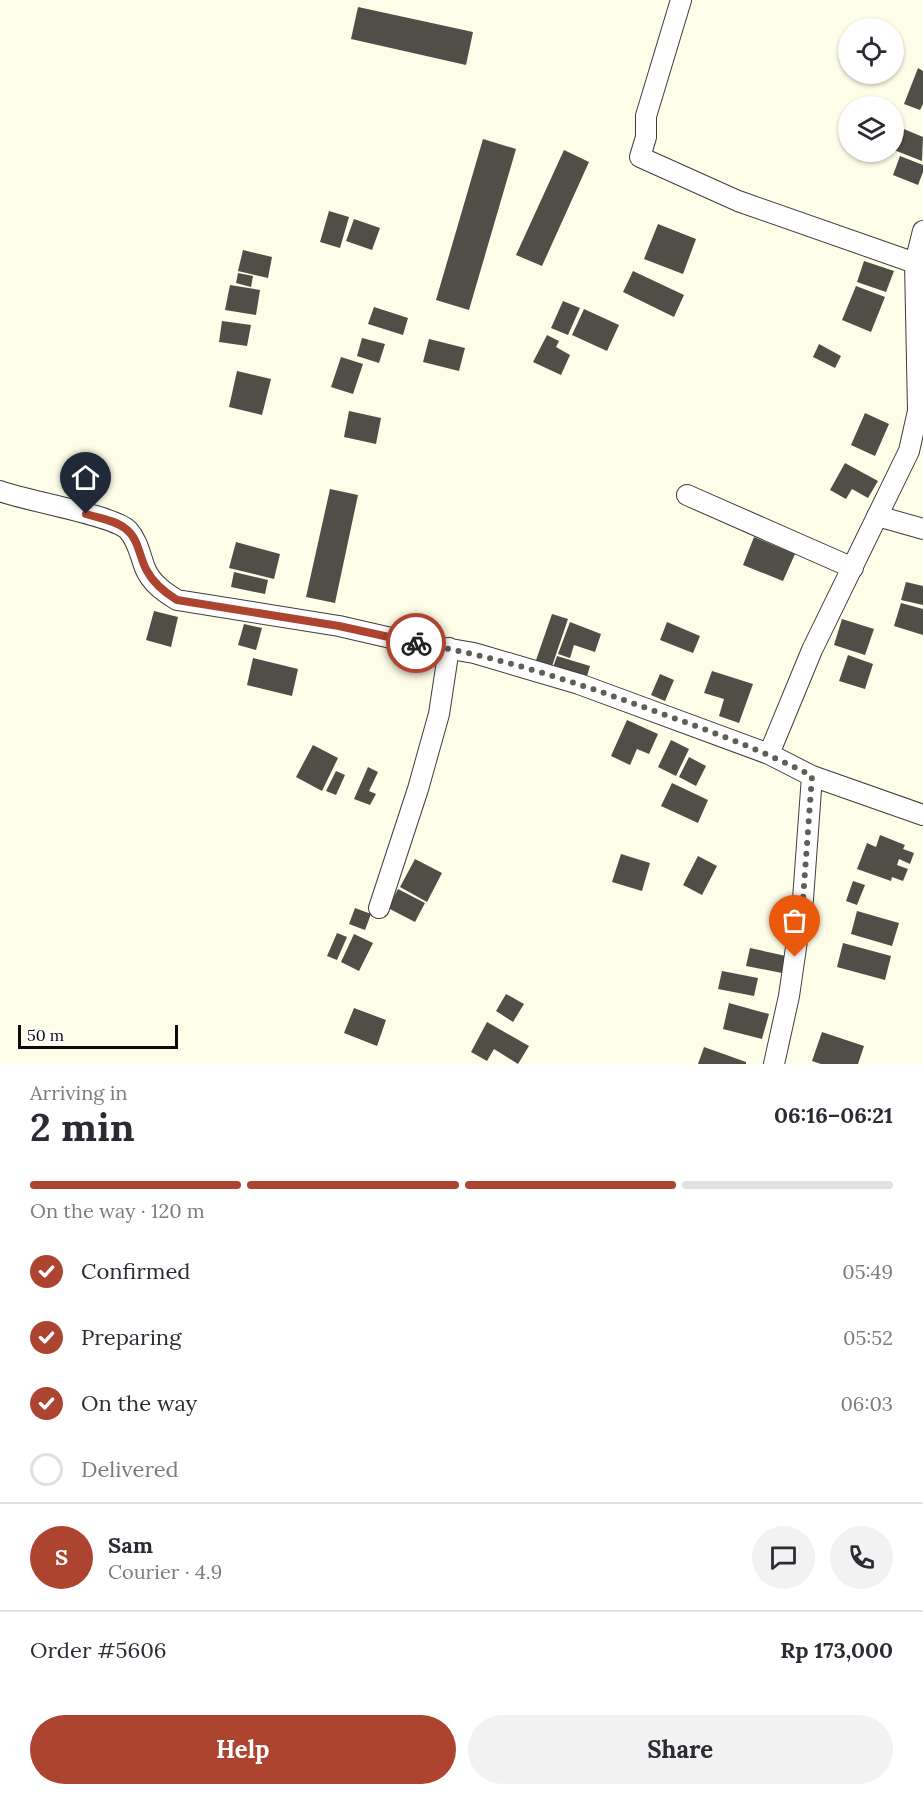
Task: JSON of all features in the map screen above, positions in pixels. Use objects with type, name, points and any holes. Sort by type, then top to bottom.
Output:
[{"type":"street","points":[[681,0],[646,116],[646,137],[640,157],[738,201],[915,262]]},
{"type":"street","points":[[769,754],[812,650],[909,452],[916,429],[919,390],[915,262],[923,231]]},
{"type":"street","points":[[0,491],[19,499],[108,520],[127,529],[140,549],[146,569],[160,590],[177,600],[339,626],[404,641],[474,653],[579,684],[769,754],[812,776],[923,815]]},
{"type":"street","points":[[687,495],[853,568]]},
{"type":"street","points":[[877,516],[923,529]]},
{"type":"street","points":[[379,908],[434,734],[443,693],[449,648]]},
{"type":"street","points":[[774,1064],[789,996],[803,899],[812,776]]},
{"type":"building","points":[[358,7],[473,32],[466,65],[351,39]]},
{"type":"building","points":[[918,68],[923,71],[923,104],[920,110],[904,104]]},
{"type":"building","points":[[904,129],[923,137],[922,161],[904,154]]},
{"type":"building","points":[[483,139],[516,149],[469,310],[436,300]]},
{"type":"building","points":[[564,150],[589,162],[542,266],[516,255]]},
{"type":"building","points":[[904,158],[923,165],[918,185],[893,175],[898,162],[904,162]]},
{"type":"building","points":[[329,211],[349,217],[340,248],[320,242]]},
{"type":"building","points":[[354,219],[380,228],[372,250],[346,241]]},
{"type":"building","points":[[658,224],[696,239],[683,274],[644,259]]},
{"type":"building","points":[[243,250],[272,257],[268,278],[238,271]]},
{"type":"building","points":[[864,261],[894,271],[886,292],[857,282]]},
{"type":"building","points":[[633,271],[684,295],[674,317],[623,292]]},
{"type":"building","points":[[238,273],[253,276],[251,287],[236,283]]},
{"type":"building","points":[[230,285],[260,290],[256,315],[225,310]]},
{"type":"building","points":[[856,286],[885,297],[871,332],[842,320]]},
{"type":"building","points":[[563,301],[580,308],[568,335],[551,328]]},
{"type":"building","points":[[374,307],[408,318],[403,335],[368,324]]},
{"type":"building","points":[[584,309],[619,325],[607,351],[572,335]]},
{"type":"building","points":[[222,321],[251,325],[247,346],[219,342]]},
{"type":"building","points":[[547,335],[559,341],[556,347],[570,355],[561,375],[533,362]]},
{"type":"building","points":[[362,338],[385,344],[379,363],[357,356]]},
{"type":"building","points":[[429,339],[465,348],[459,371],[423,362]]},
{"type":"building","points":[[819,344],[841,356],[835,368],[813,357]]},
{"type":"building","points":[[341,357],[363,364],[353,394],[331,387]]},
{"type":"building","points":[[237,371],[271,379],[262,415],[229,407]]},
{"type":"building","points":[[349,411],[381,418],[376,444],[344,437]]},
{"type":"building","points":[[865,413],[889,424],[875,456],[851,445]]},
{"type":"building","points":[[845,463],[878,481],[868,498],[852,489],[846,499],[830,490]]},
{"type":"building","points":[[330,489],[358,495],[335,603],[306,597]]},
{"type":"building","points":[[754,537],[795,554],[783,581],[743,565]]},
{"type":"building","points":[[236,542],[280,554],[274,579],[229,568]]},
{"type":"building","points":[[234,572],[268,580],[265,594],[231,587]]},
{"type":"building","points":[[906,582],[923,586],[923,605],[901,600]]},
{"type":"building","points":[[901,603],[923,609],[923,635],[894,626]]},
{"type":"building","points":[[154,611],[178,617],[171,647],[146,640]]},
{"type":"building","points":[[552,614],[568,619],[550,672],[534,666]]},
{"type":"building","points":[[842,619],[874,629],[865,655],[834,645]]},
{"type":"building","points":[[570,622],[601,634],[595,652],[574,645],[570,658],[558,654]]},
{"type":"building","points":[[667,622],[700,636],[693,653],[660,640]]},
{"type":"building","points":[[244,624],[262,628],[256,650],[238,645]]},
{"type":"building","points":[[848,655],[873,664],[865,689],[839,681]]},
{"type":"building","points":[[557,656],[590,666],[585,683],[551,673]]},
{"type":"building","points":[[253,658],[298,669],[292,696],[247,685]]},
{"type":"building","points":[[712,671],[753,684],[739,723],[719,716],[724,699],[704,693]]},
{"type":"building","points":[[660,674],[674,680],[665,701],[651,695]]},
{"type":"building","points":[[627,720],[658,734],[649,754],[637,749],[630,765],[611,756]]},
{"type":"building","points":[[671,740],[689,749],[676,776],[658,767]]},
{"type":"building","points":[[313,745],[338,758],[322,791],[296,777]]},
{"type":"building","points":[[689,757],[706,766],[696,786],[679,777]]},
{"type":"building","points":[[368,767],[378,772],[369,791],[376,794],[370,805],[354,799]]},
{"type":"building","points":[[336,771],[345,775],[336,795],[326,791]]},
{"type":"building","points":[[672,783],[708,800],[698,823],[661,806]]},
{"type":"building","points":[[880,835],[905,845],[903,849],[914,853],[910,864],[899,859],[897,865],[908,869],[903,881],[892,877],[891,881],[857,869],[867,843],[876,847]]},
{"type":"building","points":[[621,854],[650,863],[642,891],[612,882]]},
{"type":"building","points":[[698,856],[717,866],[702,895],[683,885]]},
{"type":"building","points":[[415,859],[442,873],[427,902],[400,887]]},
{"type":"building","points":[[853,881],[865,885],[857,905],[846,901]]},
{"type":"building","points":[[398,889],[425,903],[415,922],[388,908]]},
{"type":"building","points":[[355,908],[371,914],[365,930],[349,924]]},
{"type":"building","points":[[857,911],[899,923],[892,946],[851,934]]},
{"type":"building","points":[[337,933],[347,937],[337,960],[327,956]]},
{"type":"building","points":[[354,934],[373,943],[359,971],[341,962]]},
{"type":"building","points":[[843,943],[891,956],[885,980],[837,967]]},
{"type":"building","points":[[750,948],[786,956],[782,973],[746,966]]},
{"type":"building","points":[[722,971],[758,978],[754,996],[718,989]]},
{"type":"building","points":[[506,994],[524,1004],[513,1022],[496,1011]]},
{"type":"building","points":[[729,1003],[769,1014],[762,1039],[723,1029]]},
{"type":"building","points":[[354,1008],[386,1020],[377,1046],[344,1033]]},
{"type":"building","points":[[487,1022],[529,1046],[518,1064],[494,1049],[487,1061],[471,1052]]},
{"type":"building","points":[[822,1032],[864,1046],[858,1064],[821,1064],[812,1061]]},
{"type":"building","points":[[704,1047],[746,1062],[746,1064],[698,1064]]},
{"type":"way so far","points":[[416,643],[474,653],[579,684],[769,754],[812,776],[803,899],[795,957]]},
{"type":"route","points":[[86,514],[108,520],[127,529],[140,549],[146,569],[160,590],[177,600],[339,626],[416,643]]}]
